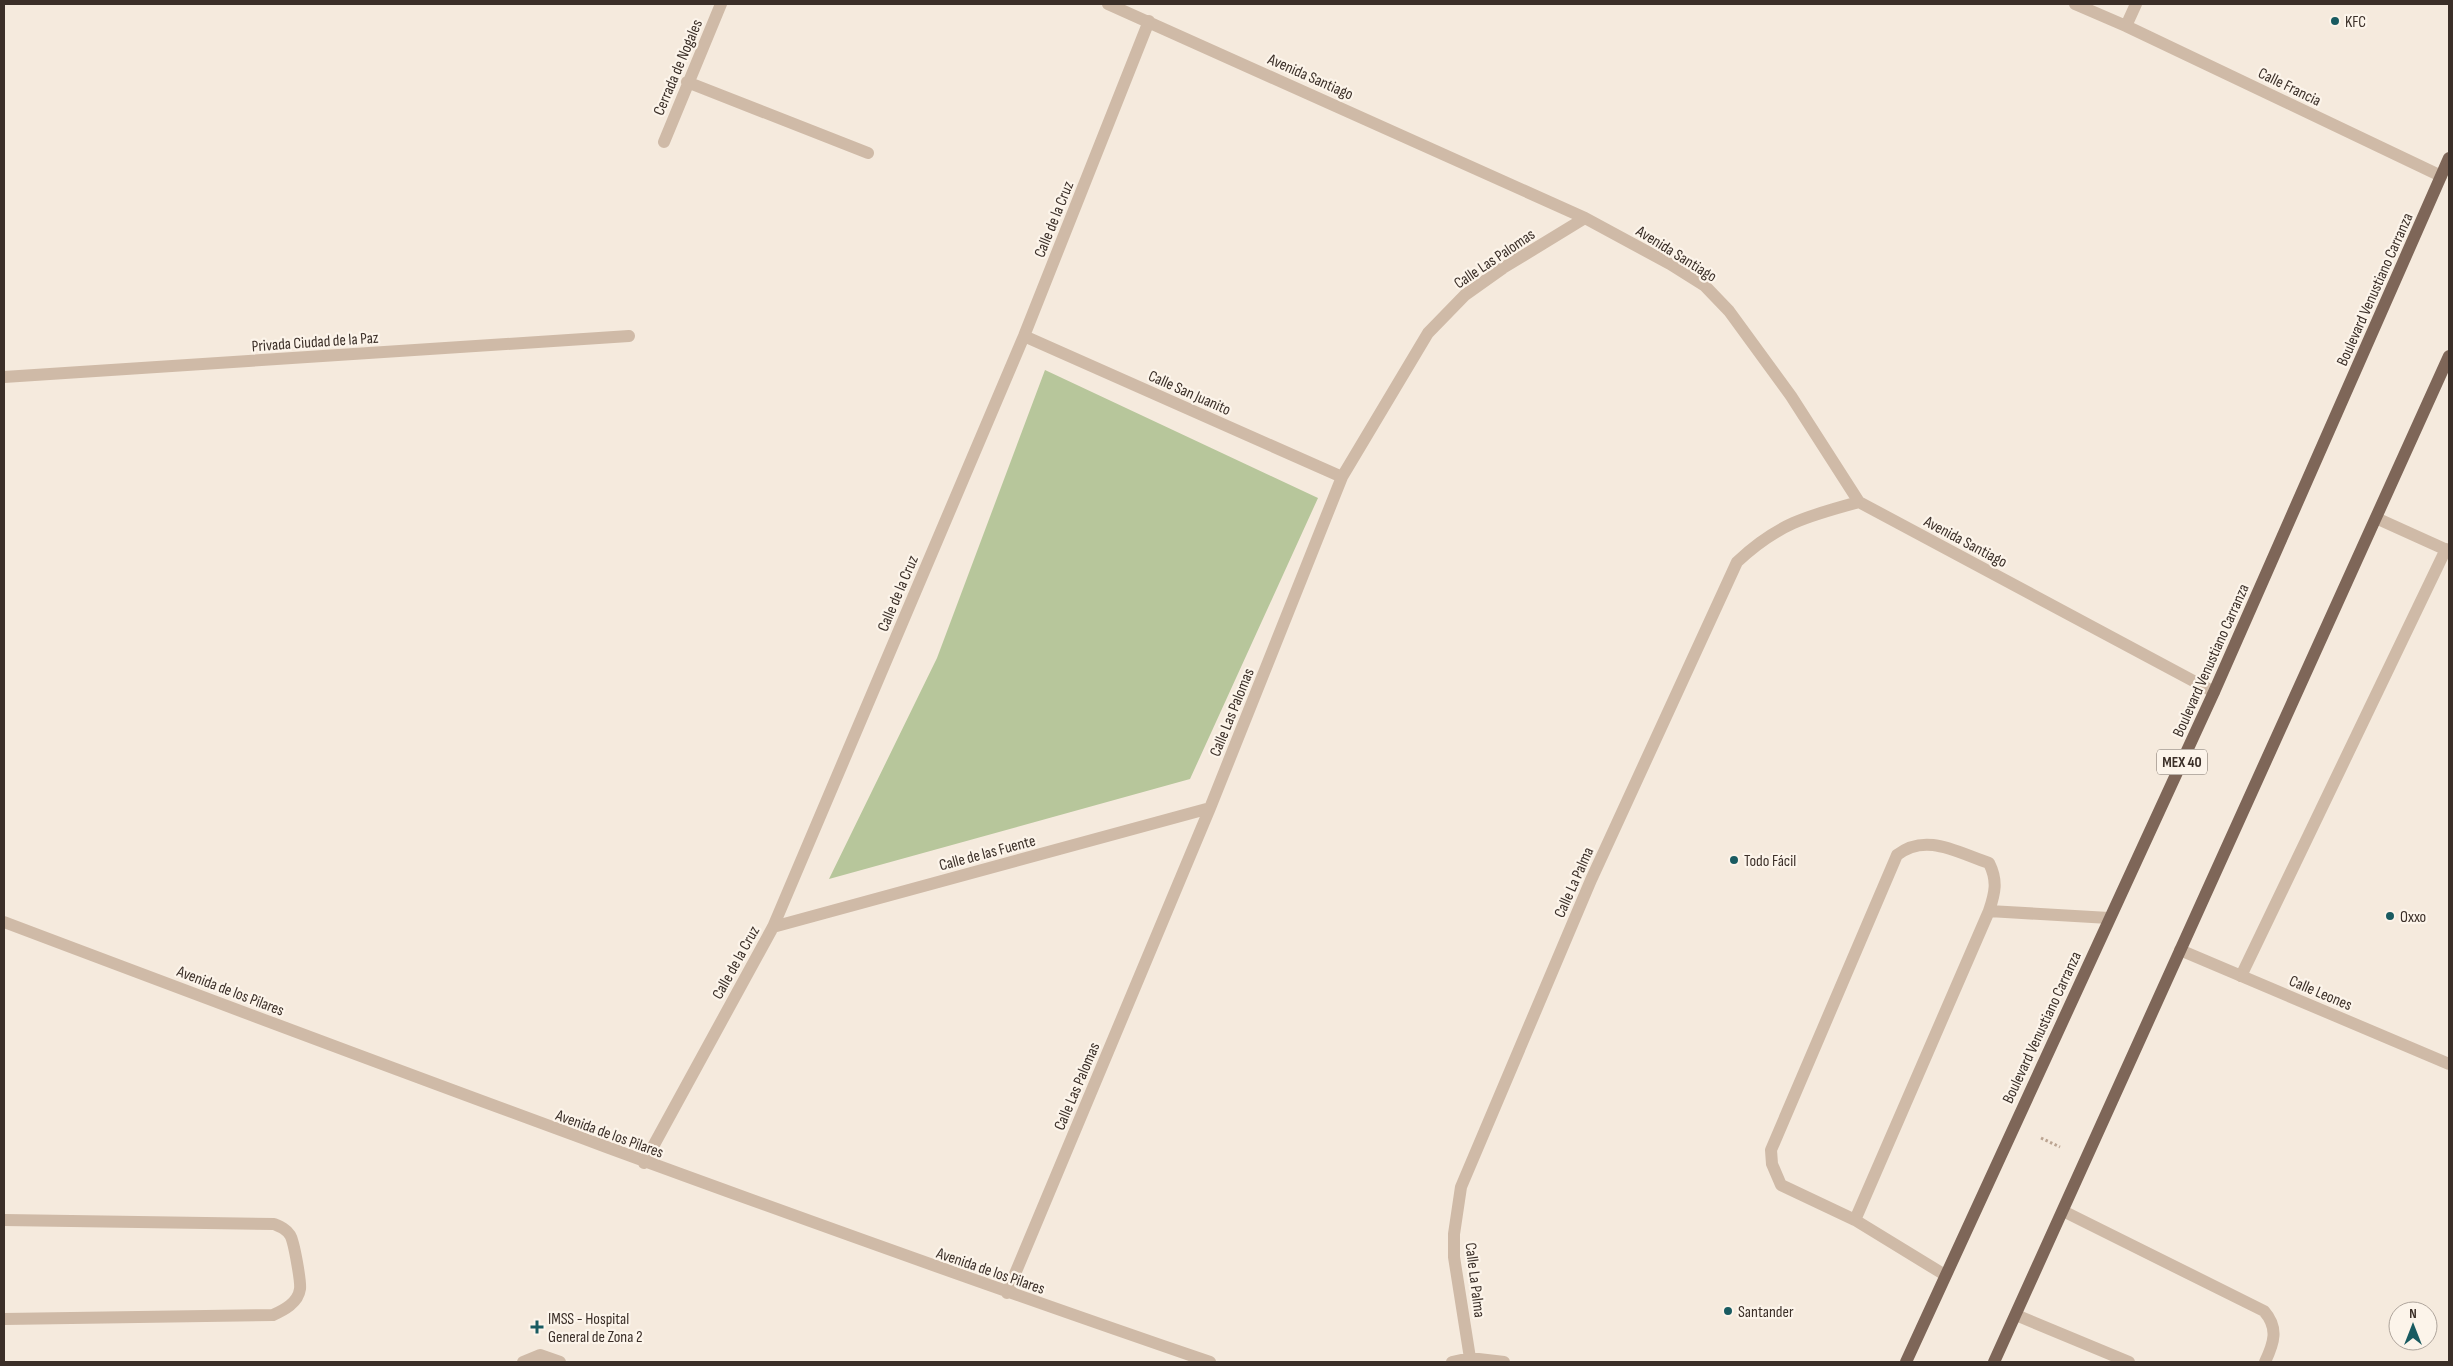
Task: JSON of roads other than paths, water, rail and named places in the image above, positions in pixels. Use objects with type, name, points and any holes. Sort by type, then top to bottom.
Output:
[{"type":"main road","name":"Boulevard Venustiano Carranza","points":[[1906,1362],[2013,1125],[2214,692],[2449,158]]},
{"type":"main road","points":[[1994,1362],[2449,356]]},
{"type":"street","name":"Cerrada de Nogales","points":[[664,142],[687,82],[721,4]]},
{"type":"street","name":"Avenida Santiago","points":[[1108,4],[1586,218],[1670,264],[1705,286],[1729,311],[1791,396],[1859,502],[2214,692]]},
{"type":"street","name":"Calle Francia","points":[[2075,4],[2126,26],[2441,176]]},
{"type":"street","points":[[2126,26],[2136,4]]},
{"type":"street","name":"Calle de la Cruz","points":[[644,1163],[773,927],[1024,336],[1149,21]]},
{"type":"street","points":[[687,82],[868,153]]},
{"type":"street","name":"Calle Las Palomas","points":[[1007,1293],[1210,808],[1342,477],[1428,333],[1465,295],[1503,268],[1586,218]]},
{"type":"street","name":"Privada Ciudad de la Paz","points":[[4,377],[629,336]]},
{"type":"street","name":"Calle San Juanito","points":[[1024,336],[1342,477]]},
{"type":"street","name":"Calle La Palma","points":[[1470,1358],[1454,1257],[1454,1234],[1461,1187],[1599,863],[1737,562],[1757,543],[1776,530],[1808,516],[1859,502]]},
{"type":"street","points":[[2241,976],[2447,550],[2376,518]]},
{"type":"street","name":"Calle de las Fuente","points":[[773,927],[1210,808]]},
{"type":"street","points":[[1855,1220],[1990,911],[1996,891],[1996,881],[1990,863],[1929,843],[1907,847],[1897,856],[1771,1150],[1772,1164],[1780,1185],[1855,1220],[1945,1275]]},
{"type":"street","points":[[1990,911],[2109,918]]},
{"type":"street","name":"Avenida de los Pilares","points":[[4,922],[644,1163],[1007,1293],[1210,1362]]},
{"type":"street","name":"Calle Leones","points":[[2180,950],[2449,1064]]},
{"type":"street","points":[[2063,1211],[2264,1311],[2270,1318],[2275,1330],[2274,1343],[2265,1362]]},
{"type":"street","points":[[4,1220],[274,1224],[282,1227],[291,1237],[300,1289],[295,1300],[287,1308],[273,1315],[4,1319]]},
{"type":"street","points":[[2016,1315],[2129,1362]]},
{"type":"street","points":[[523,1362],[526,1359],[540,1355],[560,1362]]},
{"type":"street","points":[[1452,1362],[1470,1358],[1504,1362]]},
{"type":"place","name":"KFC","points":[[2335,21]]},
{"type":"place","name":"Todo Fácil","points":[[1734,860]]},
{"type":"place","name":"Oxxo","points":[[2390,916]]},
{"type":"place","name":"Santander","points":[[1728,1311]]},
{"type":"place","name":"IMSS - Hospital General de Zona 2","points":[[537,1327]]}]
